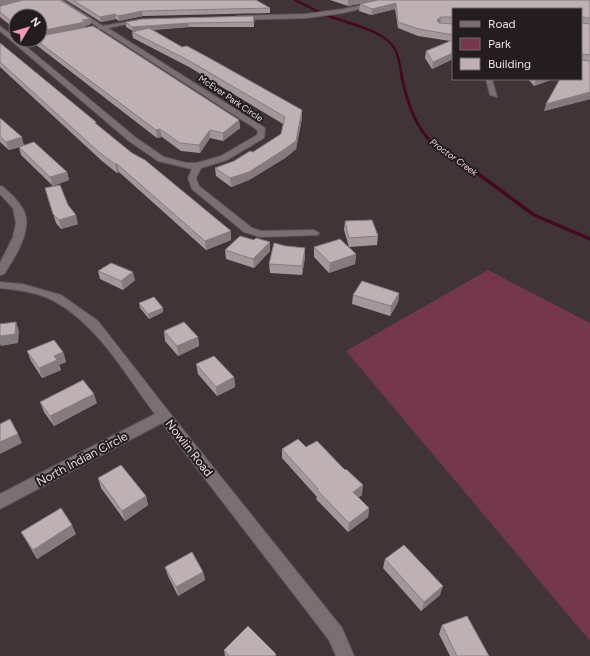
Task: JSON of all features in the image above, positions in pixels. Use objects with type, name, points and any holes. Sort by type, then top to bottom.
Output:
[{"type":"street","name":"McEver Park Circle","points":[[22,48],[132,138],[161,159],[186,166],[197,166],[224,158],[261,136],[262,130],[214,97],[98,28],[59,0]]},
{"type":"street","points":[[232,18],[306,16],[343,11],[394,0]]},
{"type":"street","points":[[98,28],[149,20]]},
{"type":"street","name":"McEver Park Circle","points":[[0,28],[8,36]]},
{"type":"street","points":[[489,80],[494,95]]},
{"type":"street","points":[[197,166],[192,178],[195,187],[248,230],[260,234],[314,233]]},
{"type":"street","points":[[0,189],[16,205],[21,216],[17,240],[0,272]]},
{"type":"street","name":"Nowlin Road","points":[[0,285],[22,287],[57,298],[94,324],[164,416],[336,634],[345,656]]},
{"type":"street","name":"North Indian Circle","points":[[0,502],[164,416]]},
{"type":"green space","points":[[488,270],[590,323],[590,641],[346,351]]},
{"type":"building","points":[[23,0],[60,0],[90,19],[82,20],[85,22],[48,29],[48,8],[8,8],[8,18],[0,12],[0,6]]},
{"type":"building","points":[[73,0],[256,0],[270,8],[142,11],[118,16],[115,14],[100,17]]},
{"type":"building","points":[[378,0],[590,0],[590,18],[582,17],[582,8],[452,8],[452,17],[441,17],[437,20],[439,23],[452,24],[452,35],[419,29],[398,22],[396,3],[372,9],[360,4]]},
{"type":"building","points":[[253,16],[254,22],[188,23],[132,27],[126,22],[143,19]]},
{"type":"building","points":[[582,23],[590,24],[590,55],[582,54]]},
{"type":"building","points":[[93,26],[239,120],[223,133],[210,130],[199,145],[180,143],[160,129],[156,130],[47,48],[48,48],[48,34]]},
{"type":"building","points":[[149,28],[182,47],[187,46],[302,110],[296,141],[249,172],[230,178],[215,168],[234,161],[250,151],[253,152],[281,134],[285,117],[188,60],[132,32]]},
{"type":"building","points":[[452,40],[452,53],[433,62],[426,51]]},
{"type":"building","points":[[0,43],[96,122],[95,123],[132,153],[145,160],[231,231],[205,241],[117,164],[100,153],[0,62]]},
{"type":"building","points":[[582,60],[590,61],[590,92],[546,104],[559,80],[582,80]]},
{"type":"building","points":[[0,118],[22,137],[6,142],[0,136]]},
{"type":"building","points":[[34,142],[67,172],[50,177],[19,147]]},
{"type":"building","points":[[60,185],[68,205],[76,215],[59,220],[53,214],[45,188]]},
{"type":"building","points":[[372,220],[378,236],[349,238],[345,221]]},
{"type":"building","points":[[240,236],[270,242],[253,259],[225,250]]},
{"type":"building","points":[[340,239],[356,254],[330,263],[314,247]]},
{"type":"building","points":[[274,243],[305,248],[302,266],[269,264]]},
{"type":"building","points":[[111,263],[133,272],[121,281],[98,271]]},
{"type":"building","points":[[362,281],[399,293],[391,306],[353,295]]},
{"type":"building","points":[[154,297],[163,308],[148,314],[139,303]]},
{"type":"building","points":[[16,322],[15,334],[0,336],[0,324]]},
{"type":"building","points":[[184,322],[198,337],[177,346],[164,331]]},
{"type":"building","points":[[54,340],[63,352],[54,356],[57,360],[39,368],[27,351]]},
{"type":"building","points":[[214,356],[234,377],[216,387],[196,364]]},
{"type":"building","points":[[83,380],[94,394],[50,416],[40,402]]},
{"type":"building","points":[[10,419],[18,434],[0,442],[0,424]]},
{"type":"building","points":[[298,439],[306,447],[317,441],[345,470],[346,469],[363,485],[353,492],[369,508],[349,523],[317,490],[318,489],[282,449]]},
{"type":"building","points":[[121,465],[146,496],[122,511],[98,478]]},
{"type":"building","points":[[61,508],[72,525],[33,550],[21,532]]},
{"type":"building","points":[[404,545],[443,586],[424,602],[385,559]]},
{"type":"building","points":[[192,552],[203,572],[176,587],[165,567]]},
{"type":"building","points":[[467,616],[489,656],[457,656],[442,625]]},
{"type":"building","points":[[248,626],[276,654],[275,656],[229,656],[224,650]]},
{"type":"waterway","name":"Proctor Creek","points":[[295,0],[319,12]]},
{"type":"waterway","name":"Proctor Creek","points":[[326,15],[365,28],[384,38],[396,51],[402,75]]},
{"type":"waterway","name":"Proctor Creek","points":[[401,74],[415,119],[427,138],[445,154],[474,171]]},
{"type":"waterway","name":"Proctor Creek","points":[[473,170],[534,215],[590,239]]}]
